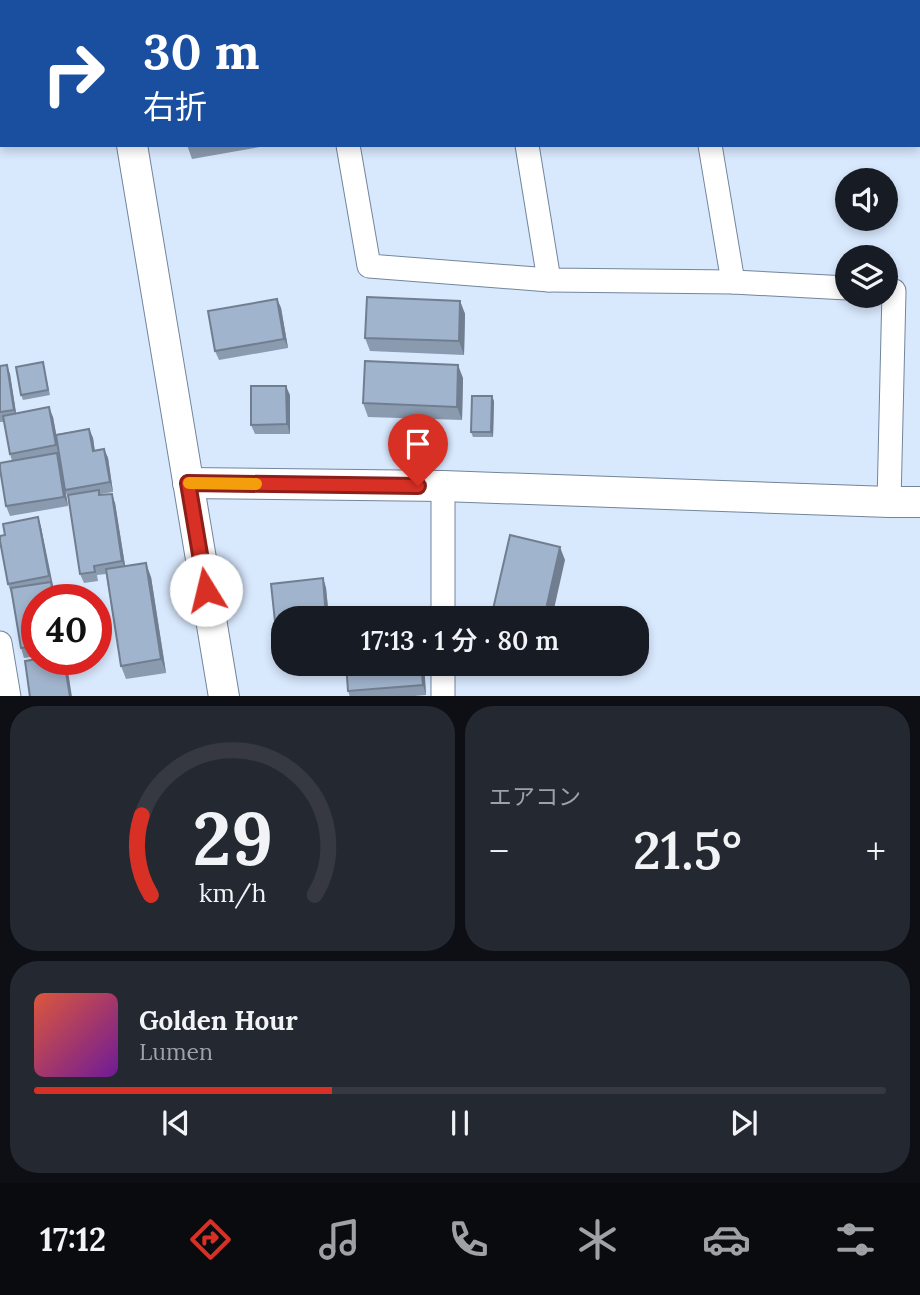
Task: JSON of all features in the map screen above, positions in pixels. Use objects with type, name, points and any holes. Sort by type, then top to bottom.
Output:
[{"type":"street","points":[[132,147],[224,696]]},
{"type":"street","points":[[348,147],[369,267],[549,280],[733,282],[835,287]]},
{"type":"street","points":[[527,147],[549,280]]},
{"type":"street","points":[[710,147],[733,282]]},
{"type":"street","points":[[889,502],[894,308]]},
{"type":"street","points":[[188,483],[443,486],[920,502]]},
{"type":"street","points":[[443,486],[443,606]]},
{"type":"street","points":[[0,643],[9,696]]},
{"type":"street","points":[[443,676],[443,696]]},
{"type":"building","points":[[367,297],[460,301],[459,341],[365,338]]},
{"type":"building","points":[[277,299],[284,339],[215,351],[208,311]]},
{"type":"building","points":[[365,361],[458,365],[457,407],[363,403]]},
{"type":"building","points":[[43,362],[48,390],[21,395],[16,367]]},
{"type":"building","points":[[7,365],[14,410],[0,412],[0,366]]},
{"type":"building","points":[[251,386],[286,386],[287,424],[251,425]]},
{"type":"building","points":[[472,396],[492,396],[491,432],[471,432]]},
{"type":"building","points":[[49,407],[56,445],[10,454],[3,416]]},
{"type":"building","points":[[89,429],[93,451],[104,449],[110,482],[65,490],[56,435]]},
{"type":"building","points":[[57,453],[64,497],[6,506],[0,463]]},
{"type":"building","points":[[99,490],[99,495],[112,494],[122,561],[94,566],[95,572],[80,574],[68,495]]},
{"type":"building","points":[[38,517],[49,576],[8,584],[0,541],[0,536],[5,535],[3,524]]},
{"type":"building","points":[[510,535],[560,547],[547,606],[494,606]]},
{"type":"building","points":[[146,563],[161,659],[121,666],[112,608],[112,584],[108,584],[106,569]]},
{"type":"building","points":[[323,578],[325,606],[273,606],[271,584]]},
{"type":"building","points":[[21,586],[21,648],[11,588]]},
{"type":"building","points":[[27,675],[66,675],[70,696],[30,696]]},
{"type":"building","points":[[347,676],[422,676],[423,685],[348,691]]},
{"type":"slow traffic","points":[[189,483],[256,484]]},
{"type":"route","points":[[206,590],[188,483],[418,486]]}]
